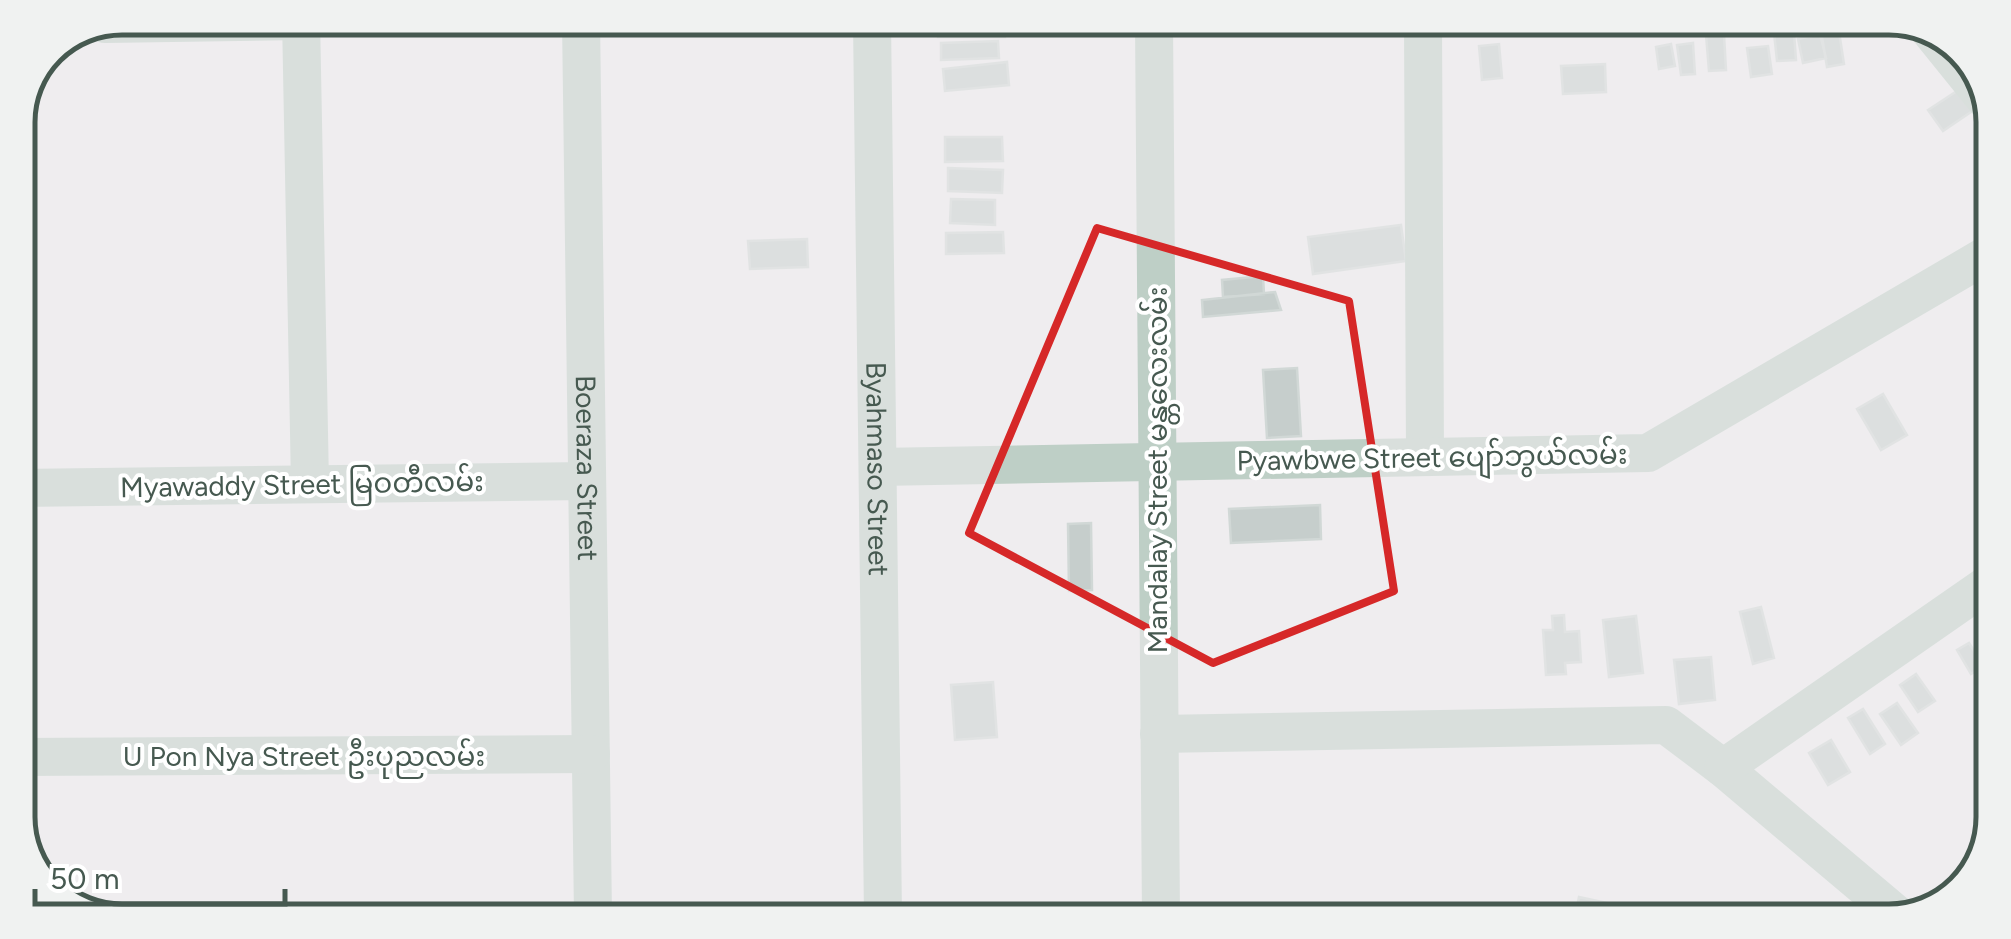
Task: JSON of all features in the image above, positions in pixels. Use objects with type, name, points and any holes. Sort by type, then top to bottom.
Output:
[{"type":"street","points":[[302,35],[310,484]]},
{"type":"street","name":"Boeraza Street","points":[[581,35],[592,904]]},
{"type":"street","name":"Byahmaso Street","points":[[872,35],[883,904]]},
{"type":"street","name":"Mandalay Street မန္တလေးလမ်း","points":[[1154,35],[1161,904]]},
{"type":"street","points":[[1423,35],[1425,457]]},
{"type":"street","name":"Pyawbwe Street ပျော်ဘွယ်လမ်း","points":[[878,467],[1648,454],[1976,261]]},
{"type":"street","name":"Myawaddy Street မြဝတီလမ်း","points":[[35,488],[587,481]]},
{"type":"street","points":[[1723,768],[1976,592]]},
{"type":"street","points":[[1159,734],[1666,725],[1884,904]]},
{"type":"street","name":"U Pon Nya Street ဦးပုညလမ်း","points":[[35,758],[590,754]]},
{"type":"highlighted area","points":[[1097,228],[1349,301],[1394,591],[1213,663],[969,533]]},
{"type":"building","points":[[938,35],[1005,35],[1005,37]]},
{"type":"building","points":[[1706,35],[1724,35],[1726,70],[1709,71]]},
{"type":"building","points":[[1774,35],[1794,35],[1796,60],[1777,61]]},
{"type":"building","points":[[1820,35],[1826,58],[1803,63],[1798,39]]},
{"type":"building","points":[[1822,35],[1840,35],[1844,64],[1827,67]]},
{"type":"building","points":[[998,41],[999,58],[941,60],[941,43]]},
{"type":"building","points":[[1693,43],[1695,74],[1681,75],[1677,45]]},
{"type":"building","points":[[1499,44],[1502,78],[1482,80],[1479,46]]},
{"type":"building","points":[[1671,44],[1675,66],[1659,69],[1656,47]]},
{"type":"building","points":[[1768,46],[1772,74],[1751,77],[1747,48]]},
{"type":"building","points":[[1007,62],[1009,85],[945,91],[943,69]]},
{"type":"building","points":[[1605,64],[1606,92],[1563,94],[1561,66]]},
{"type":"building","points":[[1963,87],[1975,110],[1943,131],[1928,110]]},
{"type":"building","points":[[945,137],[1002,137],[1003,161],[945,162]]},
{"type":"building","points":[[948,168],[1003,170],[1002,193],[948,191]]},
{"type":"building","points":[[951,199],[995,200],[995,225],[950,223]]},
{"type":"building","points":[[1401,225],[1406,261],[1313,274],[1308,237]]},
{"type":"building","points":[[1003,232],[1004,253],[946,254],[946,233]]},
{"type":"building","points":[[807,239],[808,267],[750,269],[748,241]]},
{"type":"building","points":[[1263,276],[1264,294],[1223,297],[1222,280]]},
{"type":"building","points":[[1275,292],[1281,310],[1203,317],[1202,300]]},
{"type":"building","points":[[1297,368],[1301,436],[1267,438],[1263,370]]},
{"type":"building","points":[[1883,394],[1907,435],[1881,450],[1857,409]]},
{"type":"building","points":[[1320,505],[1321,539],[1231,543],[1229,509]]},
{"type":"building","points":[[1091,523],[1092,590],[1069,591],[1068,524]]},
{"type":"building","points":[[1761,607],[1774,658],[1753,664],[1740,612]]},
{"type":"building","points":[[1564,615],[1565,632],[1579,631],[1581,662],[1565,663],[1566,674],[1546,675],[1543,630],[1553,630],[1552,616]]},
{"type":"building","points":[[1636,616],[1643,673],[1609,677],[1603,620]]},
{"type":"building","points":[[1969,643],[1976,654],[1976,671],[1971,674],[1957,650]]},
{"type":"building","points":[[1711,657],[1715,700],[1679,704],[1674,660]]},
{"type":"building","points":[[1916,674],[1935,701],[1918,712],[1900,685]]},
{"type":"building","points":[[993,682],[997,737],[955,740],[951,685]]},
{"type":"building","points":[[1897,703],[1918,733],[1901,745],[1880,714]]},
{"type":"building","points":[[1863,709],[1885,744],[1870,754],[1848,718]]},
{"type":"building","points":[[1831,740],[1850,772],[1828,785],[1809,753]]},
{"type":"building","points":[[1579,897],[1611,904],[1577,904]]}]
